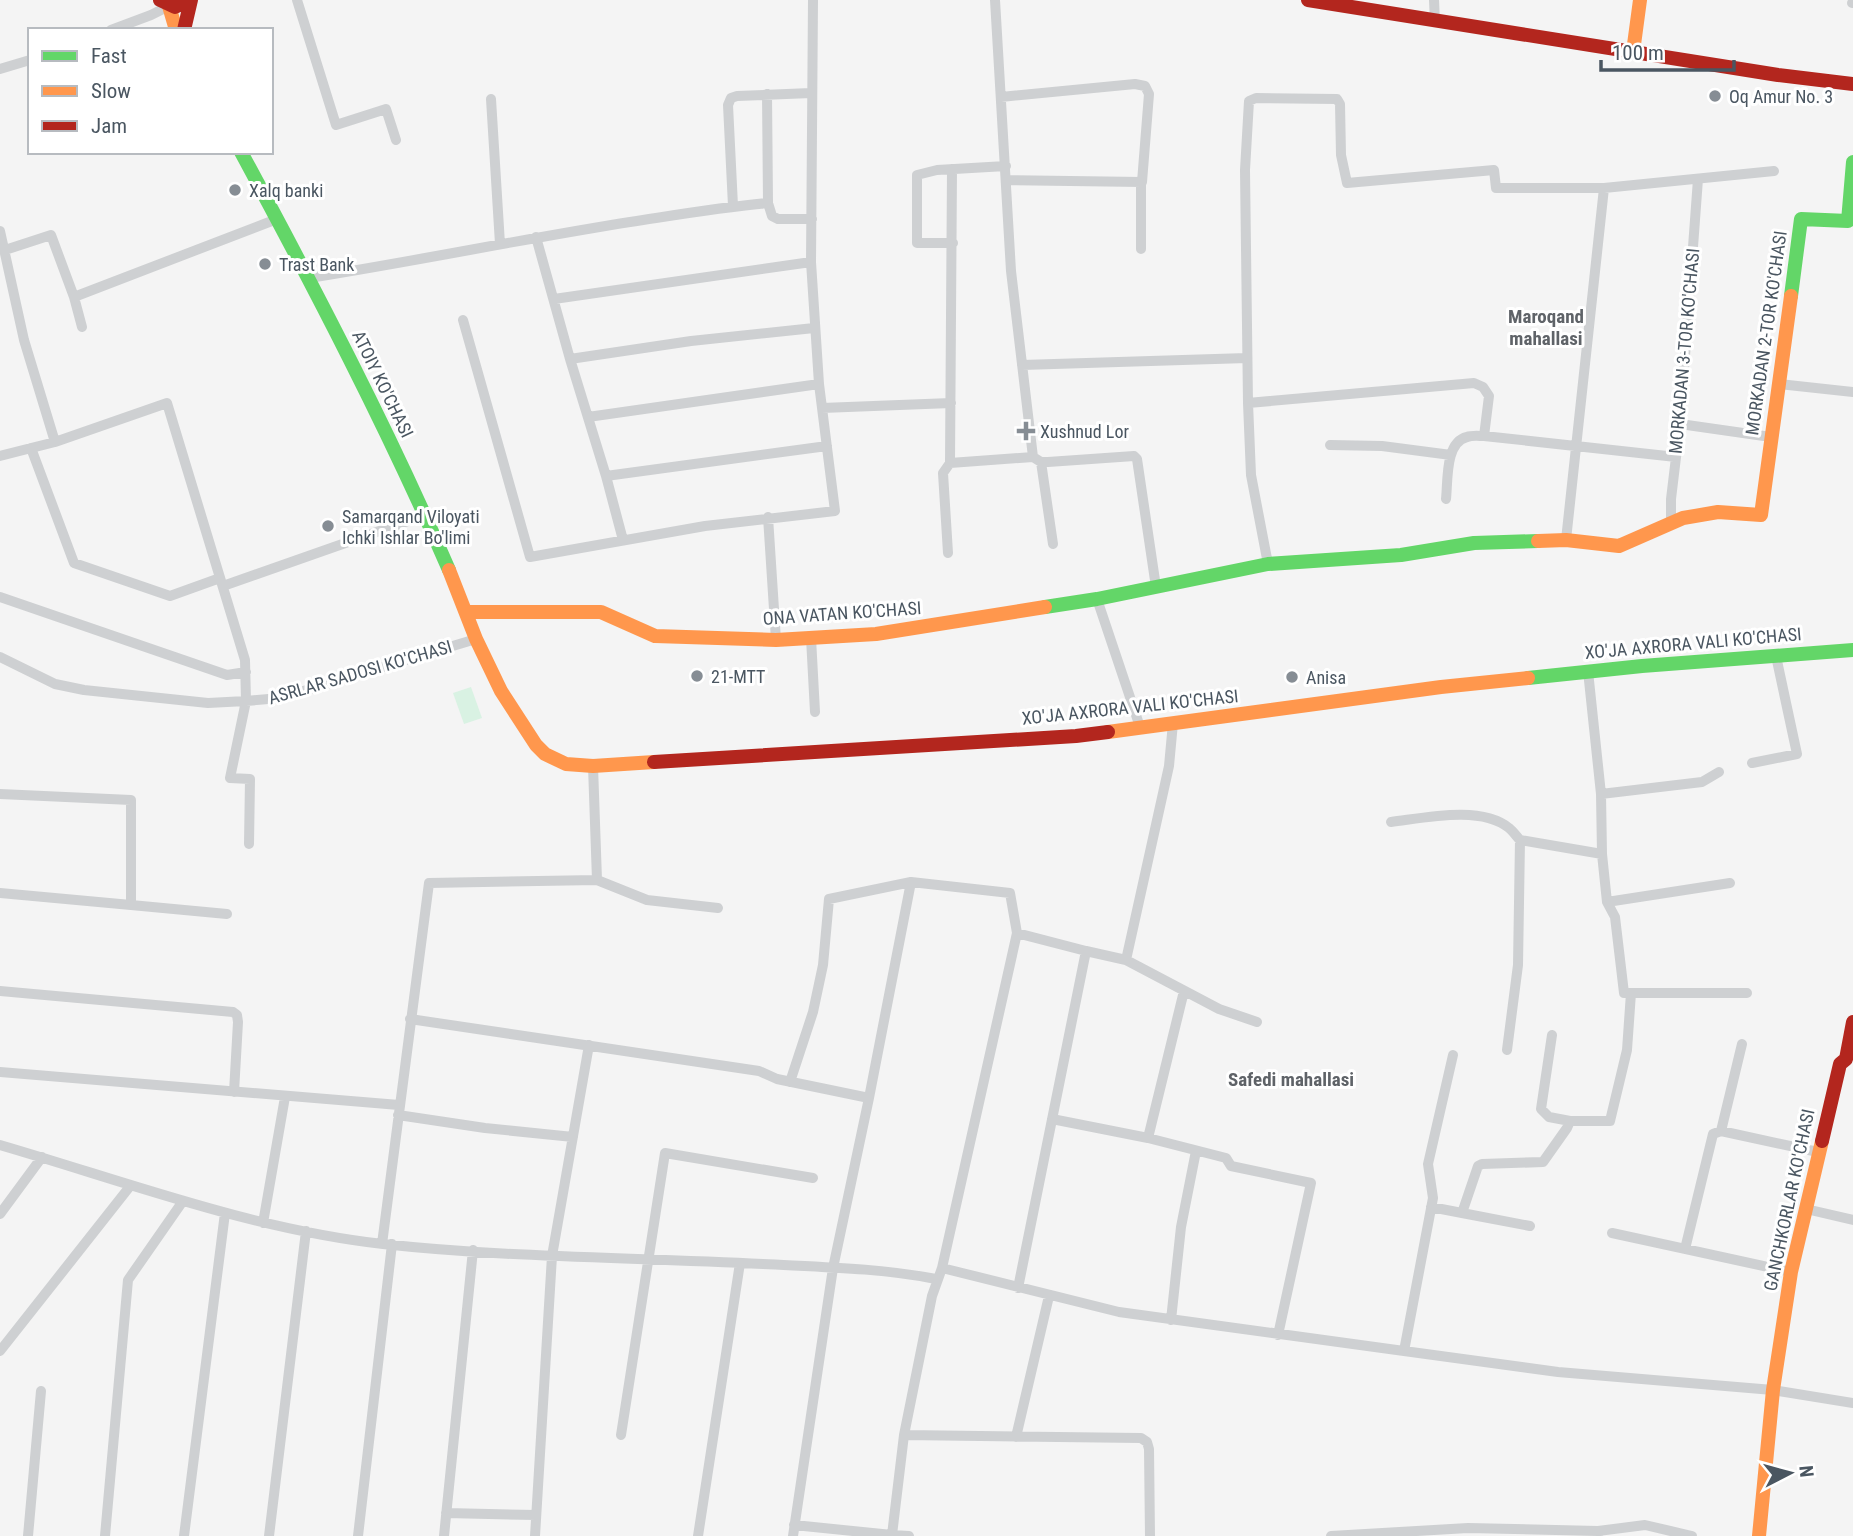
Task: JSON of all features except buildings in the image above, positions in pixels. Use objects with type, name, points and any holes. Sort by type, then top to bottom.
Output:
[{"type":"street","points":[[164,3],[181,6],[191,0]]},
{"type":"street","points":[[184,28],[191,0]]},
{"type":"street","points":[[297,0],[336,125],[386,109],[396,140]]},
{"type":"street","points":[[463,320],[530,557],[768,517],[835,511],[819,384],[811,262],[813,0]]},
{"type":"street","points":[[995,0],[1011,271],[1022,365],[1053,544]]},
{"type":"street","points":[[1308,0],[1777,75],[1853,84]]},
{"type":"street","points":[[1434,0],[1435,22]]},
{"type":"street","points":[[1633,52],[1640,0]]},
{"type":"street","points":[[116,28],[151,15],[164,3]]},
{"type":"street","points":[[164,3],[175,28]]},
{"type":"street","points":[[0,69],[28,61]]},
{"type":"street","points":[[1001,97],[1135,84],[1144,86],[1149,94],[1141,182],[1141,249]]},
{"type":"street","points":[[733,206],[728,105],[731,98],[811,93]]},
{"type":"street","points":[[767,94],[768,203],[772,216],[778,219],[812,219]]},
{"type":"street","points":[[491,99],[500,244]]},
{"type":"street","points":[[1268,564],[1251,475],[1248,403],[1245,170],[1249,100],[1337,99],[1340,104],[1340,155],[1347,183],[1494,170],[1496,188],[1604,188],[1774,171]]},
{"type":"street","name":"ATOIY KO'CHASI","points":[[242,154],[309,278],[425,515],[476,639]]},
{"type":"street","name":"MORKADAN 2-TOR KO'CHASI","points":[[1761,515],[1801,219],[1848,221],[1853,162]]},
{"type":"street","points":[[953,243],[917,243],[917,175],[952,169],[1006,166]]},
{"type":"street","points":[[948,554],[943,473],[950,463],[952,169]]},
{"type":"street","name":"MORKADAN 3-TOR KO'CHASI","points":[[1671,523],[1698,179]]},
{"type":"street","points":[[1007,180],[1141,182]]},
{"type":"street","points":[[1566,540],[1604,188]]},
{"type":"street","points":[[309,278],[536,237],[733,206],[768,203]]},
{"type":"street","points":[[74,297],[277,219]]},
{"type":"street","points":[[55,442],[24,340],[2,240],[51,235],[82,327]]},
{"type":"street","points":[[536,237],[622,540]]},
{"type":"street","points":[[554,299],[811,262]]},
{"type":"street","points":[[570,359],[691,341],[814,328]]},
{"type":"street","points":[[1022,365],[1247,358]]},
{"type":"street","points":[[1248,403],[1474,383],[1483,387],[1489,396],[1484,436]]},
{"type":"street","points":[[588,417],[819,384]]},
{"type":"street","points":[[1779,384],[1853,393]]},
{"type":"street","points":[[0,456],[55,442],[167,402],[245,660],[246,701],[230,778],[250,779],[250,844]]},
{"type":"street","points":[[822,408],[951,403]]},
{"type":"street","points":[[1680,424],[1771,437]]},
{"type":"street","points":[[1446,499],[1451,455],[1456,443],[1465,437],[1484,436],[1676,457]]},
{"type":"street","points":[[1331,445],[1382,446],[1451,455]]},
{"type":"street","points":[[606,476],[827,446]]},
{"type":"street","points":[[31,447],[74,563],[170,596],[425,515]]},
{"type":"street","points":[[950,463],[1134,456],[1137,459],[1156,587]]},
{"type":"street","name":"ONA VATAN KO'CHASI","points":[[467,612],[601,612],[655,636],[776,640],[876,634],[1097,599],[1268,564],[1401,555],[1474,543],[1566,540],[1619,545],[1683,518],[1718,512],[1761,515]]},
{"type":"street","points":[[768,517],[776,640]]},
{"type":"street","points":[[0,597],[227,674],[246,672]]},
{"type":"street","points":[[1097,599],[1140,727]]},
{"type":"street","points":[[811,638],[816,712]]},
{"type":"street","name":"XO'JA AXRORA VALI KO'CHASI","points":[[476,639],[501,691],[536,745],[545,754],[566,764],[593,766],[1055,737],[1441,687],[1588,671],[1853,650]]},
{"type":"street","name":"ASRLAR SADOSI KO'CHASI","points":[[0,657],[55,684],[84,690],[208,703],[280,698],[476,639]]},
{"type":"street","points":[[1752,764],[1797,754],[1776,656]]},
{"type":"street","points":[[1588,671],[1601,794],[1602,855],[1607,902],[1615,917],[1624,993],[1747,993]]},
{"type":"street","points":[[1126,960],[1169,766],[1173,723]]},
{"type":"street","points":[[593,766],[597,880]]},
{"type":"street","points":[[1601,794],[1702,782],[1719,772]]},
{"type":"street","points":[[0,794],[131,800],[131,905]]},
{"type":"street","points":[[1391,822],[1463,814],[1486,817],[1509,827],[1520,840],[1602,855]]},
{"type":"street","points":[[1507,1050],[1518,965],[1520,840]]},
{"type":"street","points":[[358,1536],[398,1110],[429,883],[597,880],[647,900],[718,908]]},
{"type":"street","points":[[909,1536],[794,1530],[833,1268],[911,882]]},
{"type":"street","points":[[790,1082],[813,1012],[823,965],[829,898],[911,882],[1010,893],[1017,933],[942,1268],[936,1279],[904,1435],[892,1535]]},
{"type":"street","points":[[1607,902],[1730,883]]},
{"type":"street","points":[[0,893],[227,914]]},
{"type":"street","points":[[1017,933],[1126,960],[1219,1009],[1257,1022]]},
{"type":"street","points":[[1018,1288],[1086,951]]},
{"type":"street","points":[[0,991],[233,1012],[237,1015],[238,1022],[234,1092]]},
{"type":"street","points":[[1148,1138],[1184,991]]},
{"type":"street","points":[[1552,1035],[1541,1109],[1544,1114],[1570,1121],[1606,1122],[1612,1119],[1627,1050],[1632,993]]},
{"type":"street","points":[[410,1019],[759,1071],[777,1079],[869,1098]]},
{"type":"street","name":"GANCHKORLAR KO'CHASI","points":[[1759,1536],[1773,1390],[1791,1272],[1818,1152],[1840,1064],[1846,1059],[1853,1022]]},
{"type":"street","points":[[1721,1131],[1742,1044]]},
{"type":"street","points":[[535,1536],[552,1256],[589,1045]]},
{"type":"street","points":[[1404,1351],[1433,1198],[1428,1164],[1453,1055]]},
{"type":"street","points":[[0,1072],[285,1097],[398,1110],[485,1128],[573,1137]]},
{"type":"street","points":[[263,1223],[285,1097]]},
{"type":"street","points":[[1052,1119],[1148,1138],[1226,1158],[1231,1166],[1311,1183],[1278,1335]]},
{"type":"street","points":[[1462,1213],[1478,1166],[1543,1162],[1570,1121]]},
{"type":"street","points":[[1685,1249],[1711,1139],[1717,1131],[1818,1152]]},
{"type":"street","points":[[0,1145],[263,1223],[387,1244],[552,1256],[833,1268],[936,1279]]},
{"type":"street","points":[[1171,1321],[1181,1227],[1196,1151]]},
{"type":"street","points":[[621,1436],[665,1153],[813,1178]]},
{"type":"street","points":[[0,1214],[42,1157]]},
{"type":"street","points":[[0,1351],[131,1185]]},
{"type":"street","points":[[105,1536],[128,1280],[183,1201]]},
{"type":"street","points":[[1431,1207],[1530,1226]]},
{"type":"street","points":[[1806,1209],[1853,1220]]},
{"type":"street","points":[[184,1536],[225,1213]]},
{"type":"street","points":[[269,1536],[306,1231]]},
{"type":"street","points":[[1612,1233],[1791,1272]]},
{"type":"street","points":[[444,1536],[473,1250]]},
{"type":"street","points":[[698,1536],[740,1263]]},
{"type":"street","points":[[942,1268],[1049,1296],[1171,1321],[1558,1371],[1773,1390],[1853,1403]]},
{"type":"street","points":[[1016,1437],[1049,1296]]},
{"type":"street","points":[[28,1536],[41,1391]]},
{"type":"street","points":[[904,1435],[1141,1438],[1147,1442],[1149,1449],[1150,1536]]},
{"type":"street","points":[[446,1513],[536,1515]]},
{"type":"street","points":[[1331,1536],[1468,1528],[1598,1534],[1644,1525],[1692,1536]]},
{"type":"green space","points":[[471,687],[482,718],[464,724],[453,693]]},
{"type":"traffic: fast","points":[[242,154],[350,359],[449,570]]},
{"type":"traffic: fast","points":[[1791,296],[1801,219],[1848,221],[1853,162]]},
{"type":"traffic: fast","points":[[1045,607],[1268,564],[1401,555],[1474,543],[1538,541]]},
{"type":"traffic: fast","points":[[1528,678],[1642,666],[1853,650]]},
{"type":"traffic: slow","points":[[1633,52],[1640,0]]},
{"type":"traffic: slow","points":[[169,6],[175,28]]},
{"type":"traffic: slow","points":[[1538,541],[1566,540],[1619,546],[1683,518],[1718,512],[1761,515],[1791,296]]},
{"type":"traffic: slow","points":[[449,570],[476,639],[501,691],[536,745],[545,754],[566,764],[593,766],[654,762]]},
{"type":"traffic: slow","points":[[467,612],[601,612],[655,636],[776,640],[876,634],[1045,607]]},
{"type":"traffic: slow","points":[[1108,732],[1441,687],[1528,678]]},
{"type":"traffic: slow","points":[[1759,1536],[1773,1390],[1791,1272],[1822,1141]]},
{"type":"traffic: jam","points":[[160,0],[175,7],[190,0]]},
{"type":"traffic: jam","points":[[184,28],[191,0]]},
{"type":"traffic: jam","points":[[1308,0],[1778,75],[1853,84]]},
{"type":"traffic: jam","points":[[654,762],[1108,732]]},
{"type":"traffic: jam","points":[[1822,1141],[1840,1064],[1846,1059],[1853,1022]]},
{"type":"place","name":"Oq Amur No. 3","points":[[1715,96]]},
{"type":"place","name":"Xalq banki","points":[[235,190]]},
{"type":"place","name":"Trast Bank","points":[[265,264]]},
{"type":"place","name":"Xushnud Lor","points":[[1026,431]]},
{"type":"place","name":"Samarqand Viloyati Ichki Ishlar Bo'limi","points":[[328,526]]},
{"type":"place","name":"21-MTT","points":[[697,676]]},
{"type":"place","name":"Anisa","points":[[1292,677]]},
{"type":"district","name":"Maroqand mahallasi","points":[[1546,327]]},
{"type":"district","name":"Safedi mahallasi","points":[[1291,1079]]}]
